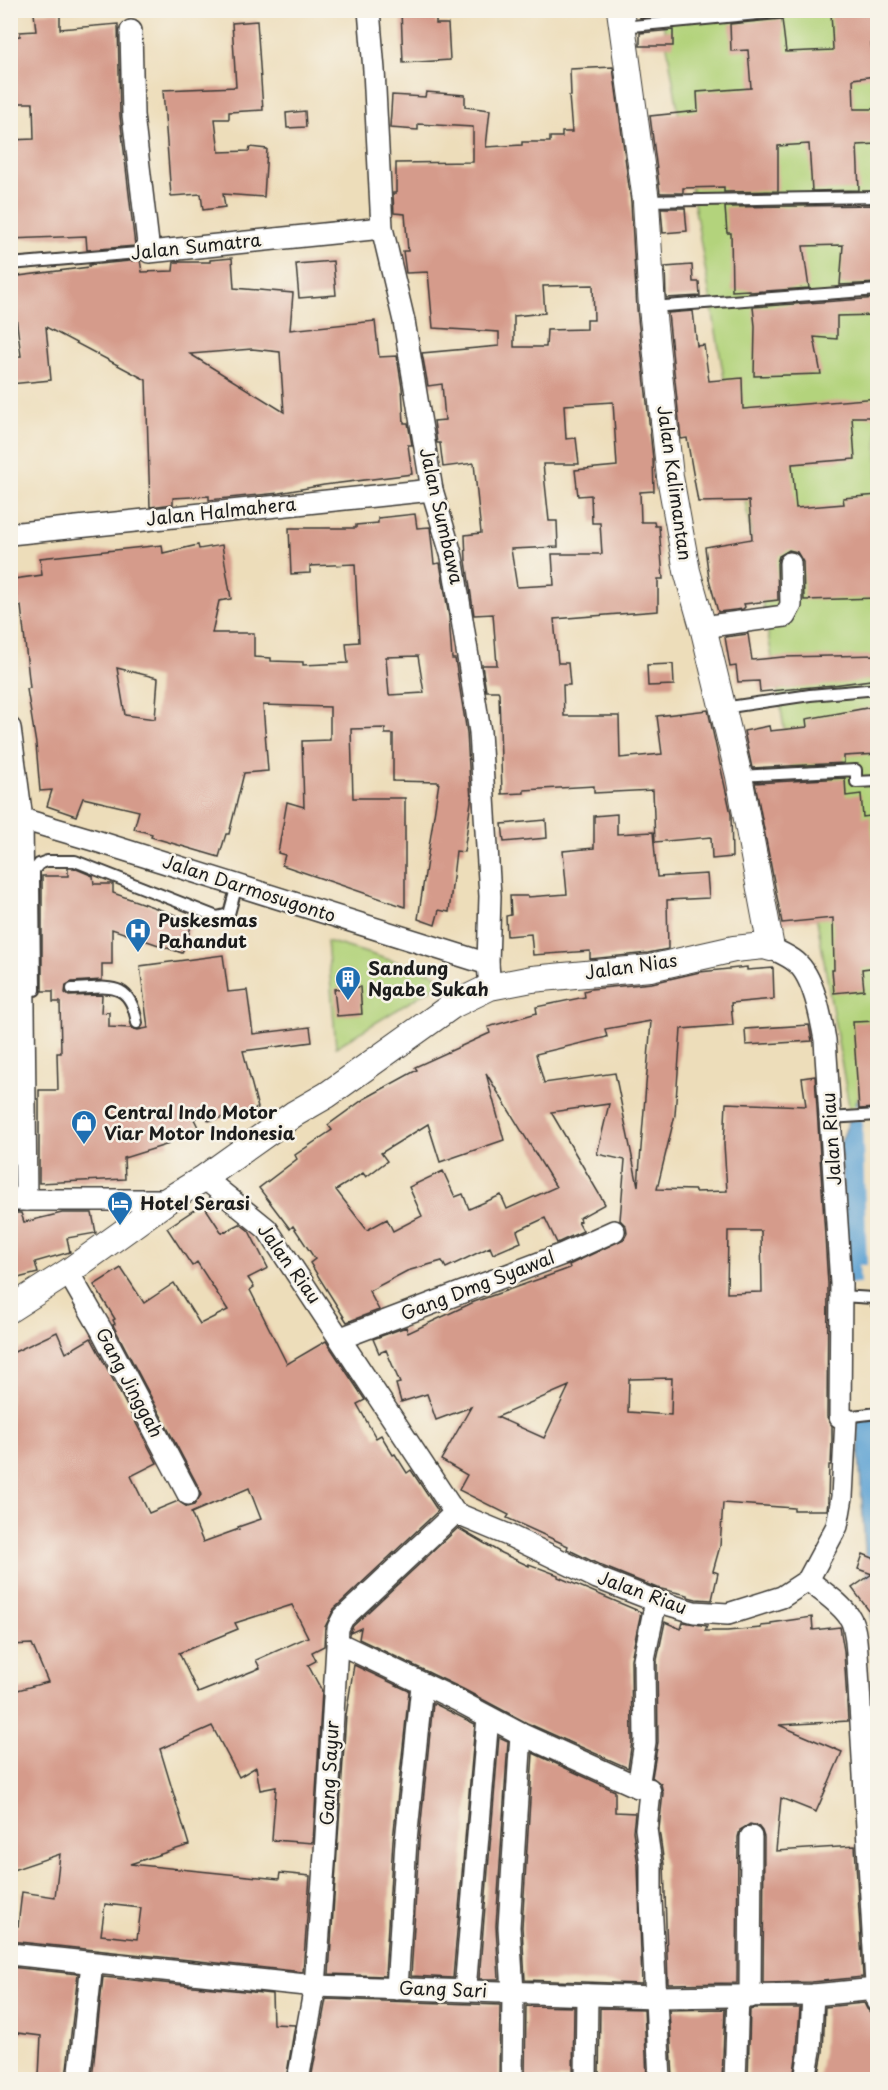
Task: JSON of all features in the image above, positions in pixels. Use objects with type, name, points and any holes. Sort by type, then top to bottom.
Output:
[{"type":"street","name":"Jalan Sumbawa","points":[[369,10],[382,228],[404,321],[432,490],[452,557],[480,732],[490,896],[489,976]]},
{"type":"street","name":"Jalan Kalimantan","points":[[621,19],[646,201],[652,308],[670,477],[687,571],[739,776],[771,948]]},
{"type":"street","points":[[130,31],[133,115],[149,252]]},
{"type":"street","name":"Jalan Sumatra","points":[[149,252],[382,228]]},
{"type":"street","name":"Jalan Halmahera","points":[[10,534],[432,490]]},
{"type":"street","points":[[704,631],[717,625],[785,616],[790,604],[790,563]]},
{"type":"street","points":[[10,728],[32,990],[18,1200],[168,1200]]},
{"type":"street","name":"Jalan Darmosugonto","points":[[16,819],[237,885],[489,976]]},
{"type":"street","name":"Jalan Nias","points":[[10,1309],[68,1272],[294,1114],[327,1095],[453,1005],[489,976],[532,979],[650,968],[734,949],[764,946],[771,948]]},
{"type":"street","name":"Jalan Riau","points":[[204,1178],[267,1229],[455,1513],[508,1535],[597,1578],[656,1601],[694,1612],[728,1614],[782,1598],[808,1580],[837,1526],[842,1497],[846,1419],[840,1417],[841,1296],[825,1040],[817,1001],[808,980],[797,962],[771,948]]},
{"type":"street","name":"Gang Dmg Syawal","points":[[341,1338],[563,1254],[614,1231]]},
{"type":"street","name":"Gang Jinggah","points":[[68,1272],[102,1330],[188,1494]]},
{"type":"street","name":"Gang Sayur","points":[[298,2079],[315,1986],[338,1628],[344,1618],[455,1513]]},
{"type":"street","points":[[808,1580],[844,1610],[852,1620],[858,1670],[869,1723],[877,1996]]},
{"type":"street","points":[[638,1787],[645,1742],[644,1659],[656,1601]]},
{"type":"street","points":[[338,1643],[457,1700],[521,1734],[638,1787],[648,1789],[650,1792],[646,1829],[651,1864],[660,2079]]},
{"type":"street","points":[[397,1989],[406,1841],[422,1685]]},
{"type":"street","points":[[465,1990],[488,1717]]},
{"type":"street","points":[[512,2079],[513,1992],[509,1927],[521,1734]]},
{"type":"street","points":[[735,2079],[744,1997],[751,1837]]},
{"type":"street","name":"Gang Sari","points":[[10,1954],[315,1986],[656,1997],[877,1996]]},
{"type":"street","points":[[80,2079],[92,1963]]},
{"type":"street","points":[[586,2079],[587,1995]]},
{"type":"street","points":[[805,2079],[810,2051],[813,1995]]},
{"type":"lane","points":[[621,19],[798,10]]},
{"type":"lane","points":[[646,201],[878,197]]},
{"type":"lane","name":"Jalan Sumatra","points":[[10,264],[149,252]]},
{"type":"lane","points":[[652,308],[878,290]]},
{"type":"lane","points":[[723,708],[810,695],[878,689]]},
{"type":"lane","points":[[739,776],[856,770],[856,782],[878,781]]},
{"type":"lane","points":[[32,990],[34,870],[39,864],[47,861],[75,861],[217,916],[229,914],[237,885]]},
{"type":"lane","points":[[72,989],[115,988],[122,991],[134,1007],[137,1023]]},
{"type":"lane","points":[[829,1118],[878,1115]]},
{"type":"lane","points":[[841,1296],[873,1298],[878,1306]]},
{"type":"lane","points":[[840,1417],[878,1413]]},
{"type":"green space","points":[[661,11],[877,11],[878,1050],[851,1118]]},
{"type":"green space","points":[[327,941],[433,973],[438,976],[439,981],[436,986],[336,1047]]},
{"type":"water","points":[[877,1050],[877,1662],[867,1583],[840,1144]]},
{"type":"pier","points":[[877,1105],[878,1418],[854,1419],[846,1284],[860,1284],[859,1265],[867,1265],[862,1119],[847,1119],[852,1106]]},
{"type":"building","points":[[401,10],[436,10],[436,24],[448,24],[450,60],[403,63]]},
{"type":"building","points":[[640,10],[672,10],[673,15],[640,18]]},
{"type":"building","points":[[876,10],[878,29],[878,42],[871,43],[875,76],[853,79],[854,109],[878,109],[878,144],[857,145],[859,190],[812,191],[809,144],[778,146],[778,191],[724,192],[724,187],[683,188],[683,193],[660,193],[650,116],[698,111],[697,92],[751,88],[748,50],[731,51],[730,24],[782,19],[786,52],[833,50],[831,12]]},
{"type":"building","points":[[60,12],[60,29],[118,24],[120,116],[135,246],[87,250],[86,236],[10,239],[10,140],[34,139],[33,103],[10,103],[10,37],[20,36],[20,32],[36,31],[34,13]]},
{"type":"building","points":[[257,21],[263,110],[229,112],[229,119],[215,119],[219,152],[249,151],[250,147],[267,149],[264,197],[223,194],[225,207],[203,210],[201,194],[171,196],[163,90],[236,87],[232,23]]},
{"type":"building","points":[[673,30],[673,46],[640,46],[640,33]]},
{"type":"building","points":[[613,67],[631,202],[637,309],[653,459],[654,491],[640,492],[641,522],[654,522],[655,526],[659,526],[663,579],[658,579],[658,611],[554,619],[558,663],[568,663],[570,685],[563,685],[564,716],[619,716],[620,758],[662,754],[657,716],[708,710],[731,814],[732,857],[712,859],[711,837],[655,842],[653,790],[594,793],[594,786],[524,790],[524,793],[502,794],[499,693],[498,691],[486,691],[482,665],[497,665],[493,614],[474,615],[466,561],[465,535],[481,533],[474,463],[443,467],[434,421],[445,420],[442,384],[428,386],[422,353],[499,346],[499,332],[433,328],[428,272],[406,273],[403,251],[408,251],[405,214],[394,213],[393,195],[396,193],[396,163],[473,162],[473,127],[418,124],[418,130],[390,128],[392,95],[425,97],[426,92],[465,95],[465,107],[490,110],[486,147],[522,145],[522,142],[550,142],[550,137],[562,137],[562,132],[572,132],[569,96],[571,96],[570,69]],"holes":[[[593,285],[594,320],[587,320],[587,329],[547,330],[546,347],[514,347],[514,316],[545,313],[543,286]],[[613,402],[617,466],[575,470],[578,496],[591,495],[592,523],[600,523],[602,554],[552,554],[554,585],[517,587],[511,549],[558,547],[557,521],[549,521],[543,464],[579,464],[576,438],[566,439],[564,405]]]},
{"type":"building","points":[[305,111],[306,127],[287,128],[286,113]]},
{"type":"building","points":[[878,205],[878,283],[840,285],[843,245],[803,246],[809,288],[732,291],[731,233],[727,233],[725,207]]},
{"type":"building","points":[[661,208],[685,208],[687,231],[663,233]]},
{"type":"building","points":[[232,258],[234,288],[293,293],[290,330],[375,321],[379,357],[397,356],[404,423],[408,423],[412,445],[408,445],[412,474],[279,493],[209,500],[209,496],[173,498],[173,504],[150,507],[146,380],[46,327],[51,380],[10,384],[10,357],[21,356],[11,277],[140,260],[142,272],[173,271],[174,262],[210,262],[210,260]],"holes":[[[252,349],[280,352],[284,412],[190,354]]]},
{"type":"building","points":[[333,261],[336,295],[299,298],[296,264]]},
{"type":"building","points":[[692,265],[693,282],[699,282],[700,296],[666,298],[665,267]]},
{"type":"building","points":[[878,298],[878,315],[837,316],[837,339],[814,337],[821,374],[754,376],[753,307]]},
{"type":"building","points":[[693,311],[697,346],[704,345],[709,381],[742,378],[743,409],[878,398],[878,417],[852,417],[855,459],[792,464],[796,508],[844,504],[843,498],[878,495],[878,598],[804,600],[803,562],[797,552],[789,550],[779,556],[777,563],[778,600],[744,604],[743,609],[718,612],[709,579],[705,547],[752,539],[749,501],[698,502],[687,438],[681,439],[668,313]]},
{"type":"building","points":[[415,514],[417,528],[430,527],[434,564],[440,563],[449,617],[452,659],[455,659],[467,733],[471,801],[464,852],[456,851],[449,912],[439,910],[435,925],[418,919],[439,782],[393,781],[393,734],[385,734],[385,728],[351,729],[353,798],[405,798],[405,907],[282,865],[285,855],[278,853],[287,802],[304,807],[302,741],[330,740],[330,707],[263,705],[268,771],[244,773],[229,834],[226,834],[219,857],[151,837],[152,834],[134,829],[139,811],[83,798],[76,816],[47,806],[52,790],[40,791],[36,744],[27,689],[30,688],[21,606],[18,606],[14,579],[42,575],[40,558],[162,545],[163,553],[198,545],[199,549],[222,545],[231,599],[219,601],[212,633],[254,633],[254,657],[271,658],[271,661],[303,662],[303,665],[348,663],[346,643],[359,642],[355,564],[310,566],[310,573],[291,574],[289,528],[356,528],[356,525],[378,523],[378,518]],"holes":[[[418,656],[424,693],[389,695],[386,657]],[[117,668],[158,678],[155,719],[125,715]]]},
{"type":"building","points":[[748,634],[752,660],[878,655],[878,679],[760,692],[759,681],[738,682],[736,666],[730,667],[725,637]]},
{"type":"building","points":[[673,664],[674,685],[648,686],[647,665]]},
{"type":"building","points":[[878,706],[878,754],[844,756],[844,763],[752,768],[744,731],[769,726],[770,731],[807,727],[806,719]]},
{"type":"building","points":[[845,778],[846,796],[861,794],[863,817],[870,816],[876,860],[878,860],[878,967],[862,969],[864,990],[834,993],[833,918],[782,923],[755,783]]},
{"type":"building","points":[[617,814],[617,834],[653,832],[657,877],[707,874],[709,898],[667,900],[668,949],[590,959],[590,951],[533,955],[531,934],[507,936],[506,916],[511,915],[510,896],[567,894],[563,851],[594,848],[594,816]]},
{"type":"building","points":[[546,820],[547,838],[504,842],[502,824]]},
{"type":"building","points":[[68,868],[74,868],[93,876],[94,884],[113,884],[113,893],[193,921],[182,953],[112,929],[112,964],[102,964],[102,980],[72,982],[66,985],[65,993],[69,996],[102,995],[101,1013],[109,1012],[109,1027],[138,1030],[148,1028],[140,966],[223,955],[228,992],[247,990],[253,1034],[310,1027],[312,1042],[243,1051],[258,1108],[209,1121],[203,1113],[194,1119],[199,1129],[167,1138],[169,1144],[124,1158],[125,1179],[39,1183],[39,1090],[58,1090],[57,1053],[61,1053],[60,1002],[53,1002],[53,991],[42,991],[42,876],[68,876]]},
{"type":"building","points":[[747,967],[747,970],[773,968],[774,999],[731,1003],[733,1025],[681,1029],[675,1115],[657,1189],[695,1190],[695,1192],[727,1191],[724,1144],[726,1103],[806,1106],[802,1078],[815,1076],[828,1284],[827,1417],[832,1426],[827,1510],[794,1510],[794,1508],[723,1503],[720,1546],[713,1571],[718,1573],[712,1600],[696,1599],[657,1588],[602,1566],[567,1549],[568,1546],[507,1518],[509,1515],[459,1490],[467,1475],[441,1460],[471,1407],[436,1420],[427,1394],[401,1402],[396,1384],[400,1383],[386,1350],[379,1353],[373,1339],[406,1327],[408,1333],[474,1302],[570,1268],[569,1265],[624,1239],[627,1233],[626,1226],[620,1220],[625,1160],[597,1154],[609,1104],[551,1112],[605,1204],[579,1218],[578,1222],[583,1231],[557,1243],[545,1218],[517,1231],[521,1242],[493,1254],[490,1247],[446,1268],[442,1261],[407,1271],[369,1291],[379,1310],[347,1322],[310,1263],[315,1259],[293,1226],[290,1229],[259,1188],[297,1159],[295,1155],[332,1130],[328,1125],[364,1099],[417,1070],[415,1067],[490,1033],[488,1027],[537,1013],[536,1007],[585,997],[584,991],[591,989],[652,983],[700,972]],"holes":[[[651,1021],[638,1186],[615,1073],[544,1083],[536,1054],[607,1037],[605,1029]],[[486,1073],[556,1187],[507,1209],[501,1195],[469,1209],[463,1194],[455,1197],[443,1171],[409,1187],[422,1216],[393,1231],[387,1219],[367,1230],[336,1190],[363,1173],[366,1177],[387,1161],[381,1153],[428,1124],[440,1162],[504,1140]],[[728,1231],[761,1231],[762,1292],[727,1293]],[[672,1378],[671,1415],[628,1412],[629,1379]],[[569,1386],[544,1438],[497,1417]]]},
{"type":"building","name":"Sandung Ngabe Sukah","points":[[360,987],[362,1014],[337,1016],[334,989]]},
{"type":"building","points":[[878,1021],[878,1108],[859,1109],[853,1022]]},
{"type":"building","points":[[809,1025],[812,1041],[746,1045],[745,1029]]},
{"type":"building","points":[[203,1204],[222,1233],[240,1224],[249,1231],[268,1268],[248,1278],[254,1287],[250,1290],[287,1364],[326,1341],[365,1400],[357,1404],[376,1438],[381,1435],[407,1473],[411,1470],[438,1511],[334,1609],[325,1627],[324,1646],[312,1652],[316,1661],[308,1665],[322,1691],[313,1843],[272,1840],[276,1787],[260,1790],[256,1767],[239,1777],[212,1726],[160,1749],[189,1845],[130,1864],[279,1879],[280,1873],[310,1876],[303,1972],[10,1941],[10,1926],[18,1926],[22,1892],[55,1897],[60,1854],[10,1871],[10,1692],[48,1682],[32,1644],[10,1645],[10,1354],[57,1332],[66,1353],[91,1338],[157,1463],[131,1476],[149,1513],[178,1501],[187,1507],[194,1505],[201,1495],[199,1488],[113,1325],[115,1319],[94,1285],[121,1268],[144,1303],[174,1283],[200,1324],[228,1310],[197,1262],[192,1266],[167,1228]],"holes":[[[249,1488],[261,1519],[203,1542],[191,1513]],[[292,1605],[308,1637],[256,1660],[260,1668],[198,1693],[179,1653],[238,1629],[235,1623]],[[105,1904],[141,1908],[137,1939],[101,1935]]]},
{"type":"building","points":[[10,1213],[21,1213],[24,1222],[62,1213],[92,1213],[96,1233],[67,1238],[70,1252],[35,1262],[38,1273],[10,1280]]},
{"type":"building","points":[[458,1528],[529,1566],[529,1564],[558,1575],[558,1577],[641,1612],[631,1659],[632,1741],[628,1768],[527,1723],[359,1639],[361,1628],[350,1633],[353,1626]]},
{"type":"building","points":[[863,1554],[878,1560],[878,1623],[852,1588],[872,1574],[858,1569]]},
{"type":"building","points":[[812,1617],[813,1630],[840,1627],[844,1651],[848,1721],[779,1725],[842,1752],[816,1812],[781,1798],[776,1851],[855,1846],[863,1977],[812,1982],[763,1983],[764,1837],[758,1826],[750,1824],[740,1830],[738,1837],[737,1983],[668,1984],[664,1864],[659,1829],[663,1793],[661,1784],[652,1777],[658,1742],[657,1660],[665,1622],[681,1629],[683,1622],[707,1626],[705,1631],[727,1631],[761,1628],[771,1623]]},
{"type":"building","points":[[354,1665],[409,1691],[393,1840],[385,1976],[329,1974],[346,1715]]},
{"type":"building","points":[[433,1703],[475,1724],[453,1978],[411,1976],[419,1842]]},
{"type":"building","points":[[499,1737],[508,1741],[496,1926],[499,1979],[479,1979]]},
{"type":"building","points":[[533,1753],[615,1791],[615,1812],[635,1813],[633,1831],[638,1865],[642,1984],[525,1980],[522,1927]]},
{"type":"building","points":[[10,1967],[78,1974],[66,2077],[39,2076],[41,2036],[10,2032]]},
{"type":"building","points":[[103,1977],[272,1994],[273,2024],[295,2025],[286,2079],[92,2079]]},
{"type":"building","points":[[326,1999],[500,2005],[499,2079],[311,2079]]},
{"type":"building","points":[[864,2003],[872,2014],[878,2076],[818,2079],[823,2052],[825,2007]]},
{"type":"building","points":[[526,2006],[574,2007],[573,2079],[525,2079]]},
{"type":"building","points":[[600,2008],[644,2009],[647,2079],[599,2079]]},
{"type":"building","points":[[800,2008],[793,2079],[748,2079],[750,2010]]},
{"type":"building","points":[[725,2009],[722,2079],[673,2078],[669,2010]]},
{"type":"place","name":"Puskesmas Pahandut","points":[[138,954]]},
{"type":"place","name":"Sandung Ngabe Sukah","points":[[348,1002]]},
{"type":"place","name":"Central Indo Motor Viar Motor Indonesia","points":[[84,1146]]},
{"type":"place","name":"Hotel Serasi","points":[[120,1227]]}]
